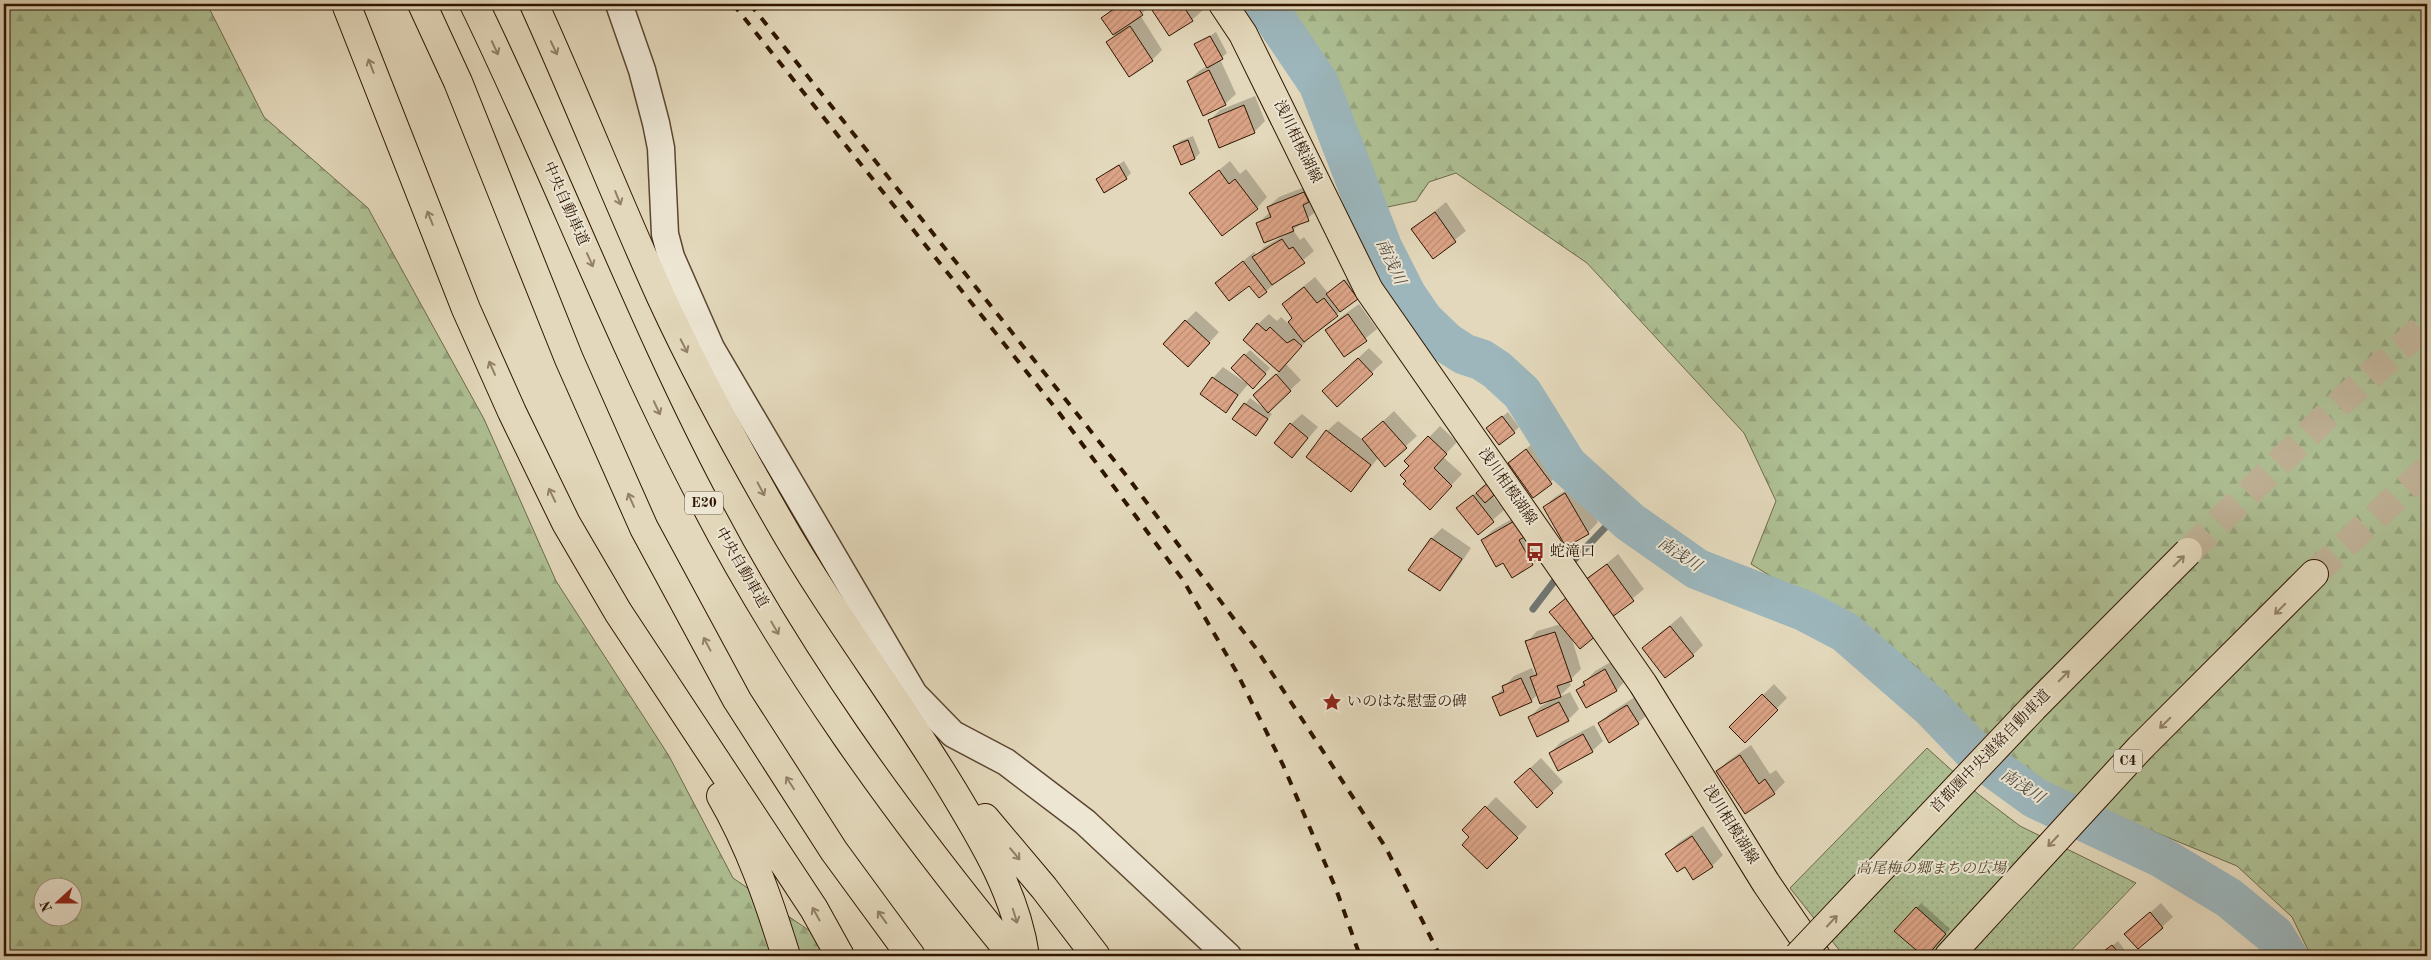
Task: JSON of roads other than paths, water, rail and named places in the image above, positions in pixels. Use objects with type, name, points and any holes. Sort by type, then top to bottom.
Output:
[{"type":"main road","points":[[346,4],[462,299],[512,412],[604,601],[727,806],[750,855],[772,912],[786,956]]},
{"type":"main road","points":[[422,4],[458,82],[569,359],[644,528],[737,700],[834,851],[911,956]]},
{"type":"main road","name":"中央自動車道","points":[[474,4],[666,427],[703,501],[746,579],[790,653],[841,729],[928,851],[1013,956]]},
{"type":"main road","points":[[534,4],[572,86],[658,290],[712,400],[802,559],[928,749],[994,860],[1009,895],[1022,938],[1025,956]]},
{"type":"main road","name":"浅川相模湖線","points":[[1223,4],[1243,34],[1369,290],[1644,684],[1766,883],[1816,956]]},
{"type":"main road","points":[[566,523],[618,612],[809,901],[840,956]]},
{"type":"main road","name":"首都圏中央連絡自動車道","points":[[1798,956],[2033,708],[2188,552]]},
{"type":"main road","name":"C4","points":[[1949,956],[2140,748],[2314,574]]},
{"type":"main road","points":[[928,749],[1044,888],[1096,956]]},
{"type":"street","points":[[619,4],[642,70],[656,123],[661,148],[665,234],[671,257],[711,348],[914,694],[953,734],[1006,762],[1085,822],[1228,956]]},
{"type":"waterway","name":"南浅川","points":[[1265,4],[1319,84],[1382,248],[1406,295],[1423,320],[1447,343],[1464,354],[1482,360],[1497,370],[1522,393],[1567,465],[1630,522],[1697,569],[1805,611],[1845,632],[1931,707],[1981,759],[2035,798],[2161,857],[2229,898],[2274,935],[2287,956]]},
{"type":"waterway","points":[[1571,563],[1620,512]]},
{"type":"waterway","points":[[1533,609],[1559,575]]},
{"type":"tunnel","points":[[2188,552],[2342,401],[2427,324]]},
{"type":"tunnel","points":[[2314,574],[2427,469]]},
{"type":"railway","points":[[733,4],[1057,410],[1183,580],[1236,671],[1283,765],[1336,889],[1360,956]]},
{"type":"railway","points":[[750,4],[1129,479],[1255,647],[1386,848],[1440,956]]},
{"type":"place","name":"蛇滝口","points":[[1535,552]]},
{"type":"place","name":"いのはな慰霊の碑","points":[[1332,702]]},
{"type":"park label","name":"高尾梅の郷まちの広場","points":[[1931,869]]}]
